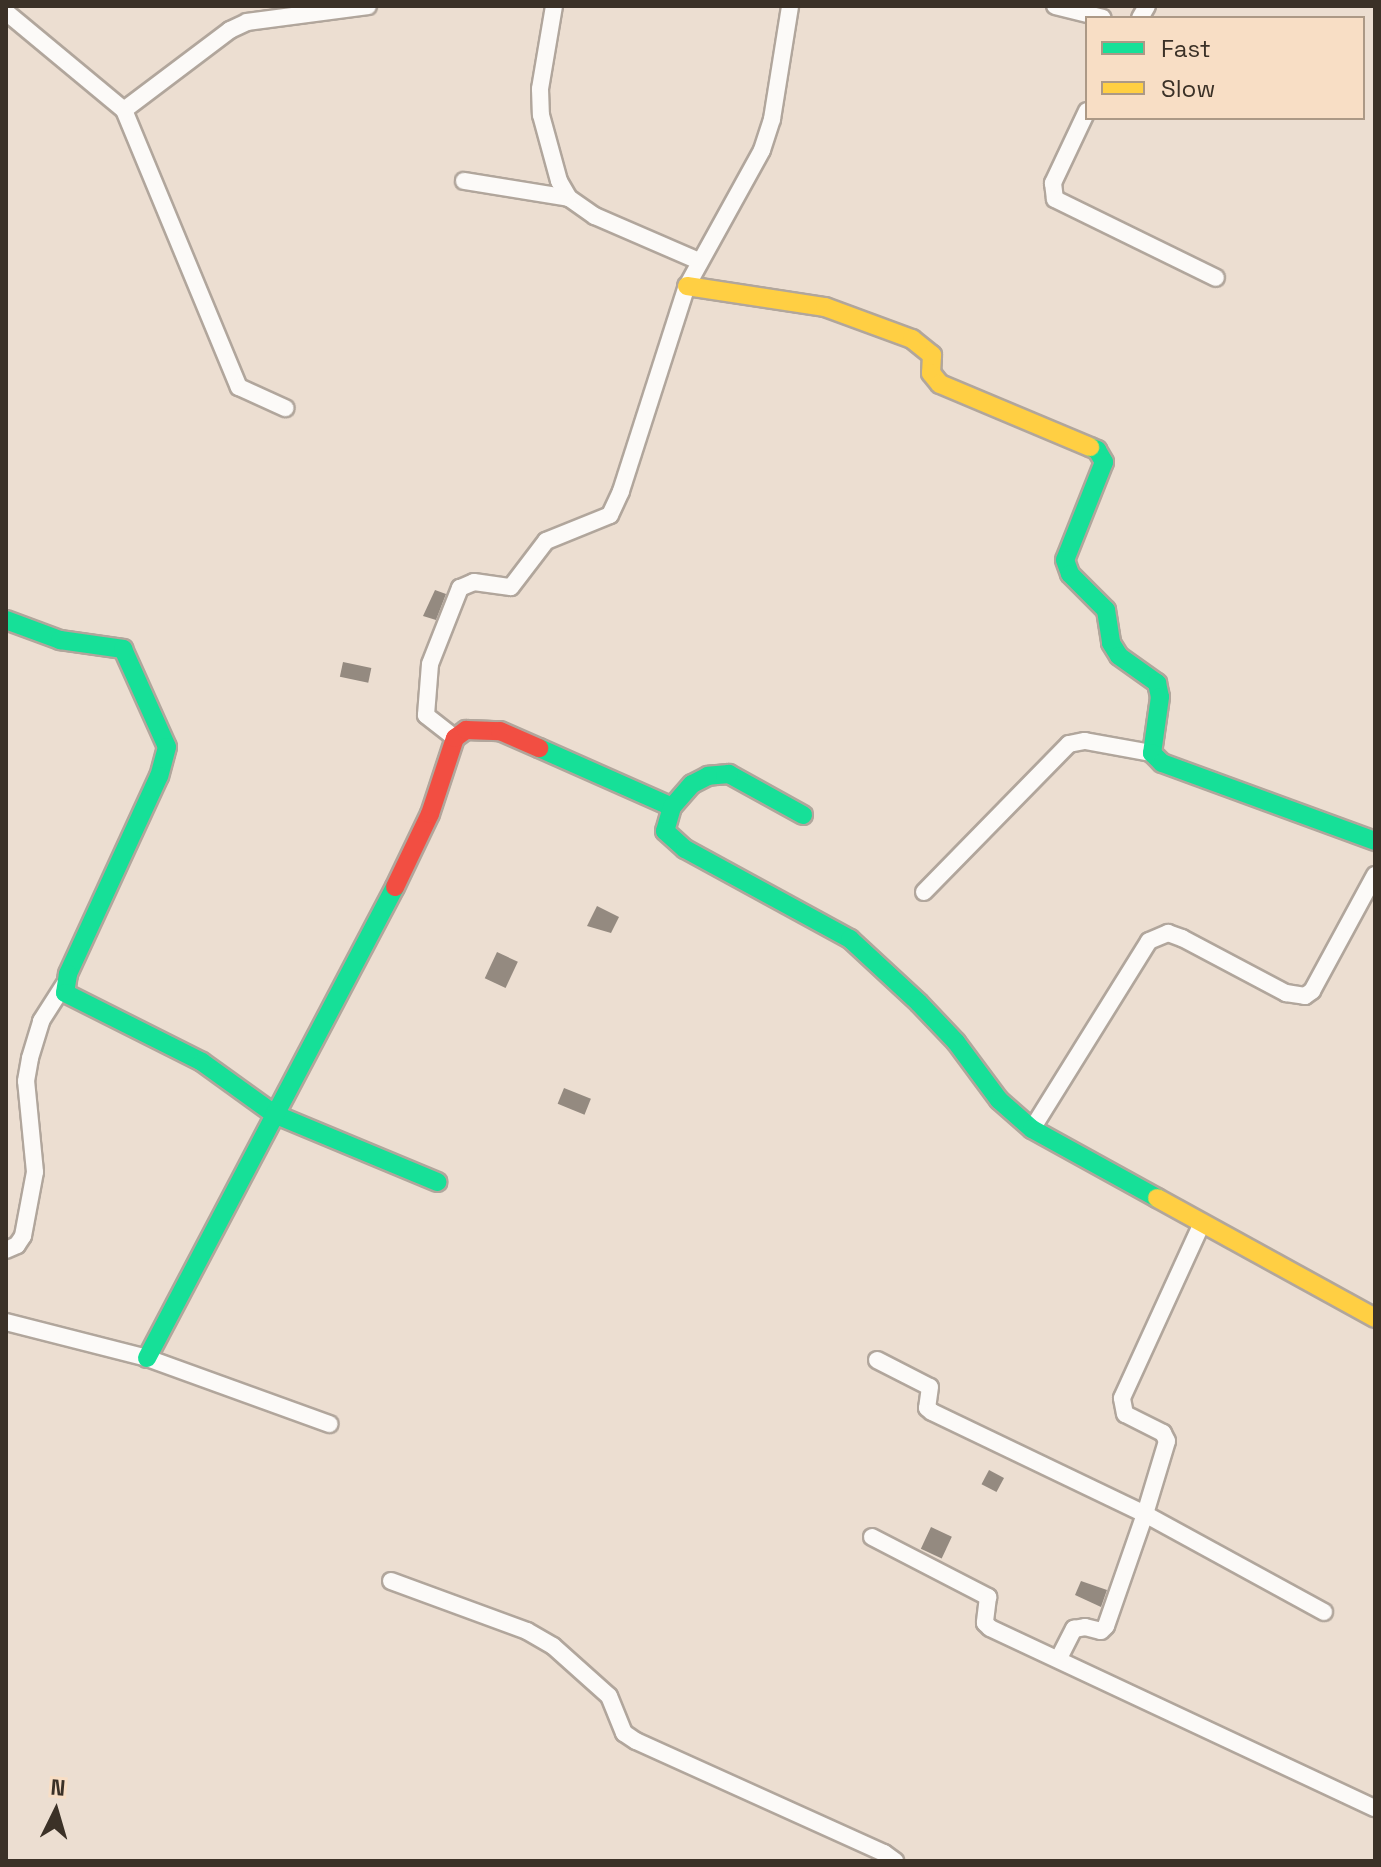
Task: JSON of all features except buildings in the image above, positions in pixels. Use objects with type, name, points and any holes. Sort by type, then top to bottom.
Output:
[{"type":"street","points":[[124,110],[238,26],[270,17],[368,6]]},
{"type":"street","points":[[554,6],[540,89],[541,115],[559,181],[569,198],[595,216],[699,261]]},
{"type":"street","points":[[455,738],[426,715],[430,664],[460,588],[474,582],[511,587],[546,541],[610,515],[621,491],[687,286],[762,150],[772,119],[790,6]]},
{"type":"street","points":[[1055,6],[1095,16]]},
{"type":"street","points":[[6,12],[124,110],[239,387],[285,408]]},
{"type":"street","points":[[1085,115],[1053,183],[1055,199],[1216,278]]},
{"type":"street","points":[[464,181],[569,198]]},
{"type":"street","points":[[687,286],[799,301],[887,329],[925,347],[932,355],[931,373],[940,384],[1097,450],[1104,462],[1100,478],[1065,560],[1070,574],[1106,610],[1111,643],[1119,656],[1157,683],[1160,697],[1152,753]]},
{"type":"street","points":[[6,620],[60,640],[123,649],[165,736],[164,759],[155,786],[64,985],[41,1021],[26,1081],[35,1172],[23,1236],[17,1245],[6,1250]]},
{"type":"street","points":[[147,1358],[409,859],[430,814],[455,738],[466,730],[500,731],[672,807]]},
{"type":"street","points":[[924,892],[1069,744],[1085,741],[1152,753],[1162,763],[1375,841]]},
{"type":"street","points":[[803,815],[729,774],[708,776],[692,784],[672,807],[665,823],[670,839],[850,939],[919,1003],[956,1042],[999,1100],[1032,1129],[1375,1318]]},
{"type":"street","points":[[1032,1129],[1149,941],[1168,933],[1286,993],[1305,996],[1312,991],[1375,875]]},
{"type":"street","points":[[64,985],[71,998],[202,1062],[274,1114],[437,1182]]},
{"type":"street","points":[[1059,1658],[1074,1629],[1085,1627],[1101,1631],[1106,1626],[1145,1514],[1167,1441],[1163,1433],[1125,1414],[1122,1398],[1202,1223]]},
{"type":"street","points":[[6,1322],[147,1358],[329,1424]]},
{"type":"street","points":[[877,1360],[930,1387],[927,1408],[932,1412],[1145,1514],[1324,1612]]},
{"type":"street","points":[[872,1537],[983,1594],[989,1602],[985,1623],[1375,1808]]},
{"type":"street","points":[[391,1581],[527,1631],[553,1646],[609,1696],[624,1733],[636,1741],[884,1853],[895,1861]]},
{"type":"traffic: fast","points":[[1090,447],[1097,450],[1104,462],[1065,560],[1070,574],[1106,610],[1111,643],[1119,656],[1157,683],[1160,697],[1152,753],[1162,763],[1375,841]]},
{"type":"traffic: fast","points":[[6,620],[60,640],[123,649],[167,747],[159,776],[68,974],[65,993],[202,1062],[274,1114],[437,1182]]},
{"type":"traffic: fast","points":[[539,748],[672,807]]},
{"type":"traffic: fast","points":[[803,815],[729,774],[708,776],[692,784],[672,807],[665,831],[685,849],[850,939],[919,1003],[956,1042],[999,1100],[1032,1129],[1157,1198]]},
{"type":"traffic: fast","points":[[147,1358],[395,887]]},
{"type":"traffic: slow","points":[[687,286],[825,307],[912,339],[932,355],[931,373],[940,384],[1090,447]]},
{"type":"traffic: slow","points":[[1157,1198],[1375,1318]]},
{"type":"traffic: jam","points":[[395,887],[430,814],[455,738],[466,730],[500,731],[539,748]]}]
